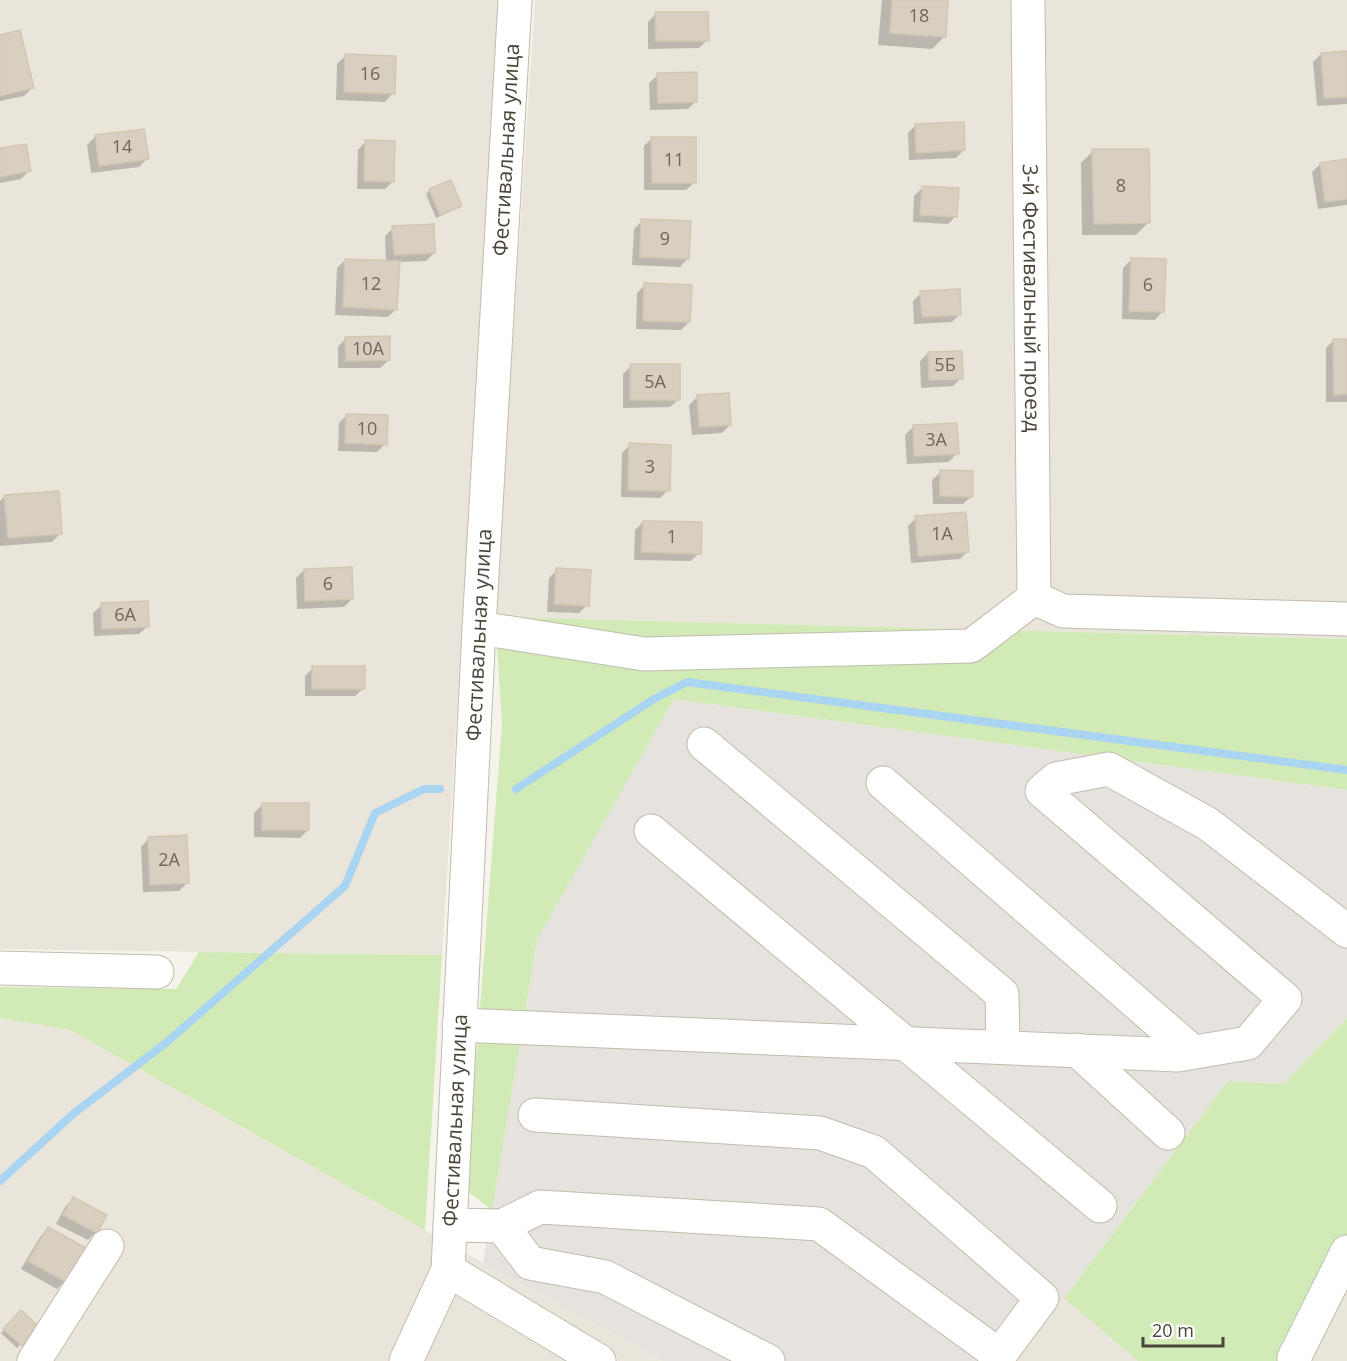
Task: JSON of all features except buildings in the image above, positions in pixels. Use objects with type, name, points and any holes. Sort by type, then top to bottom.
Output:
[{"type":"street","name":"Фестивальная улица","points":[[448,1270],[479,628],[515,0]]},
{"type":"street","name":"3-й Фестивальный проезд","points":[[1028,0],[1034,598]]},
{"type":"street","points":[[479,628],[644,654],[971,646],[1034,598],[1063,611],[1347,618]]},
{"type":"street","points":[[704,744],[1002,994],[1003,1047]]},
{"type":"street","points":[[459,1026],[1178,1054],[1248,1043],[1285,999],[1042,791],[1056,779],[1109,769],[1208,824],[1347,931]]},
{"type":"street","points":[[883,783],[1193,1052]]},
{"type":"street","points":[[651,831],[1100,1206]]},
{"type":"street","points":[[0,968],[157,972]]},
{"type":"street","points":[[1077,1050],[1168,1133]]},
{"type":"street","points":[[450,1225],[502,1226],[540,1207],[819,1224],[997,1358],[1042,1298],[874,1152],[820,1132],[535,1115]]},
{"type":"street","points":[[502,1226],[530,1263],[605,1277],[768,1361]]},
{"type":"street","points":[[34,1361],[107,1246]]},
{"type":"street","points":[[1295,1361],[1294,1358],[1347,1252]]},
{"type":"street","points":[[406,1361],[448,1270],[599,1361]]},
{"type":"shaded area","points":[[0,0],[501,0],[442,955],[0,949]]},
{"type":"shaded area","points":[[535,0],[1347,0],[1347,639],[495,617]]},
{"type":"shaded area","points":[[674,699],[1347,790],[1347,1018],[1283,1084],[1228,1081],[1016,1361],[663,1361],[483,1263],[537,940]]},
{"type":"shaded area","points":[[0,1018],[70,1030],[483,1263],[663,1361],[0,1361]]},
{"type":"shaded area","points":[[1347,1285],[1347,1361],[1313,1361],[1313,1357]]},
{"type":"shaded area","points":[[1064,1298],[1138,1361],[1016,1361]]},
{"type":"green space","points":[[495,617],[1347,639],[1347,790],[674,699],[537,940],[492,1210],[466,1190],[502,724]]},
{"type":"green space","points":[[199,952],[442,955],[425,1230],[70,1030],[0,1018],[0,987],[176,989]]},
{"type":"green space","points":[[1347,1018],[1347,1285],[1311,1361],[1138,1361],[1064,1298],[1228,1081],[1283,1084]]},
{"type":"waterway","points":[[516,789],[654,699],[687,682],[1347,770]]},
{"type":"waterway","points":[[0,1181],[73,1114],[167,1042],[345,886],[375,813],[424,789],[440,789]]}]
